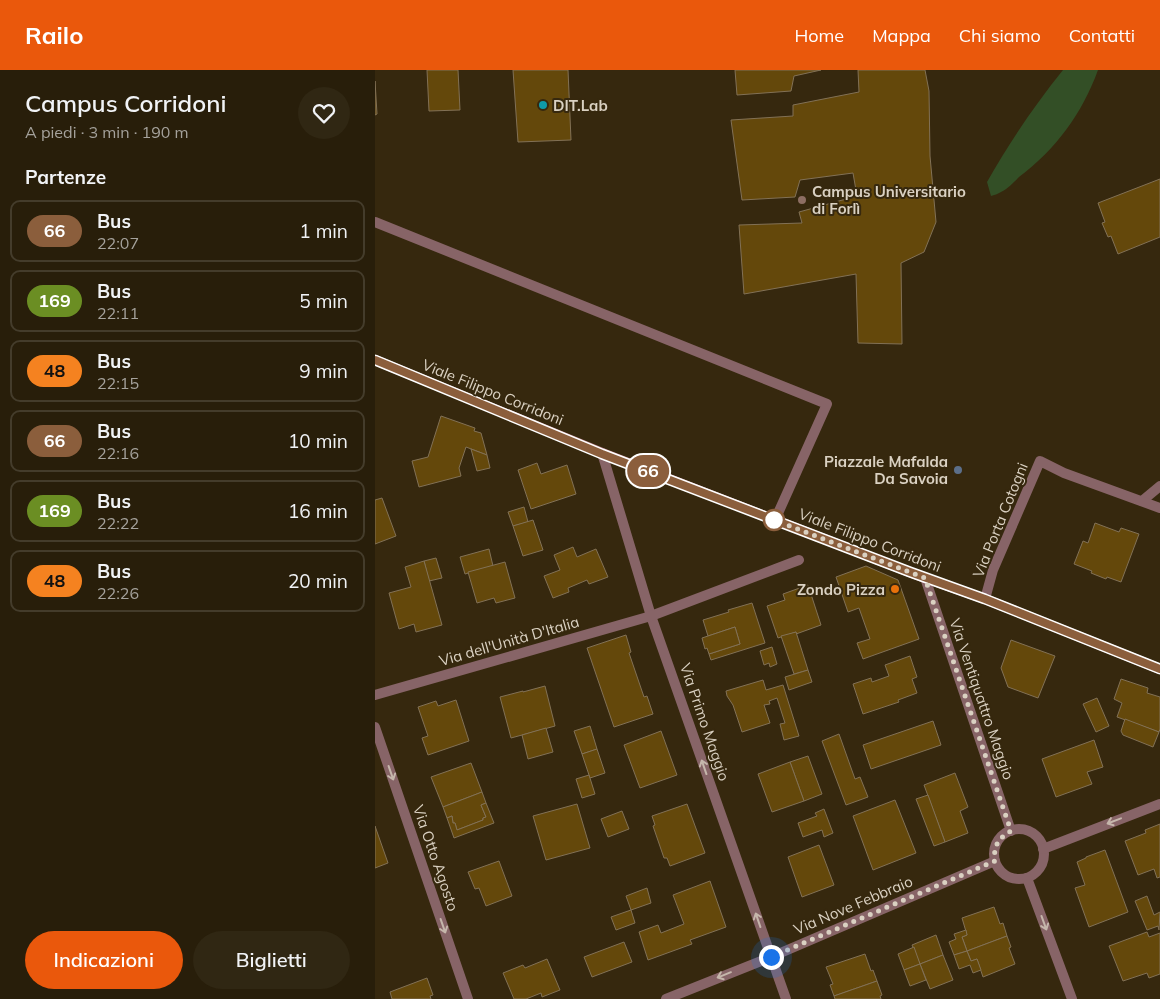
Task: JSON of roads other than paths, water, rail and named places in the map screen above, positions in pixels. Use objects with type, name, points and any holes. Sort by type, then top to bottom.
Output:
[{"type":"main road","name":"Viale Filippo Corridoni","points":[[375,360],[602,454],[925,578],[985,599],[1160,669]]},
{"type":"street","points":[[375,222],[827,404],[775,520]]},
{"type":"street","name":"Via Primo Maggio","points":[[602,454],[651,616],[786,999]]},
{"type":"street","name":"Via Porta Cotogni","points":[[985,599],[993,570],[1040,462],[1064,473],[1160,508]]},
{"type":"street","points":[[1142,501],[1160,486]]},
{"type":"street","name":"Via dell'Unità D'Italia","points":[[375,695],[651,616],[799,560]]},
{"type":"street","name":"Via Ventiquattro Maggio","points":[[925,578],[1011,831]]},
{"type":"street","name":"Via Otto Agosto","points":[[375,727],[468,999]]},
{"type":"street","points":[[1043,848],[1160,804]]},
{"type":"street","points":[[1019,829],[1027,831],[1040,841],[1043,848],[1044,856],[1039,869],[1027,878],[1011,878],[998,868],[995,861],[995,846],[1004,834],[1011,831],[1019,829]]},
{"type":"street","name":"Via Nove Febbraio","points":[[666,999],[771,957],[995,861]]},
{"type":"street","points":[[1027,878],[1072,999]]},
{"type":"place","name":"DIT.Lab","points":[[543,105]]},
{"type":"place","name":"Campus Universitario di Forlì","points":[[802,200]]},
{"type":"place","name":"Piazzale Mafalda Da Savoia","points":[[958,470]]},
{"type":"place","name":"Zondo Pizza","points":[[895,589]]}]
